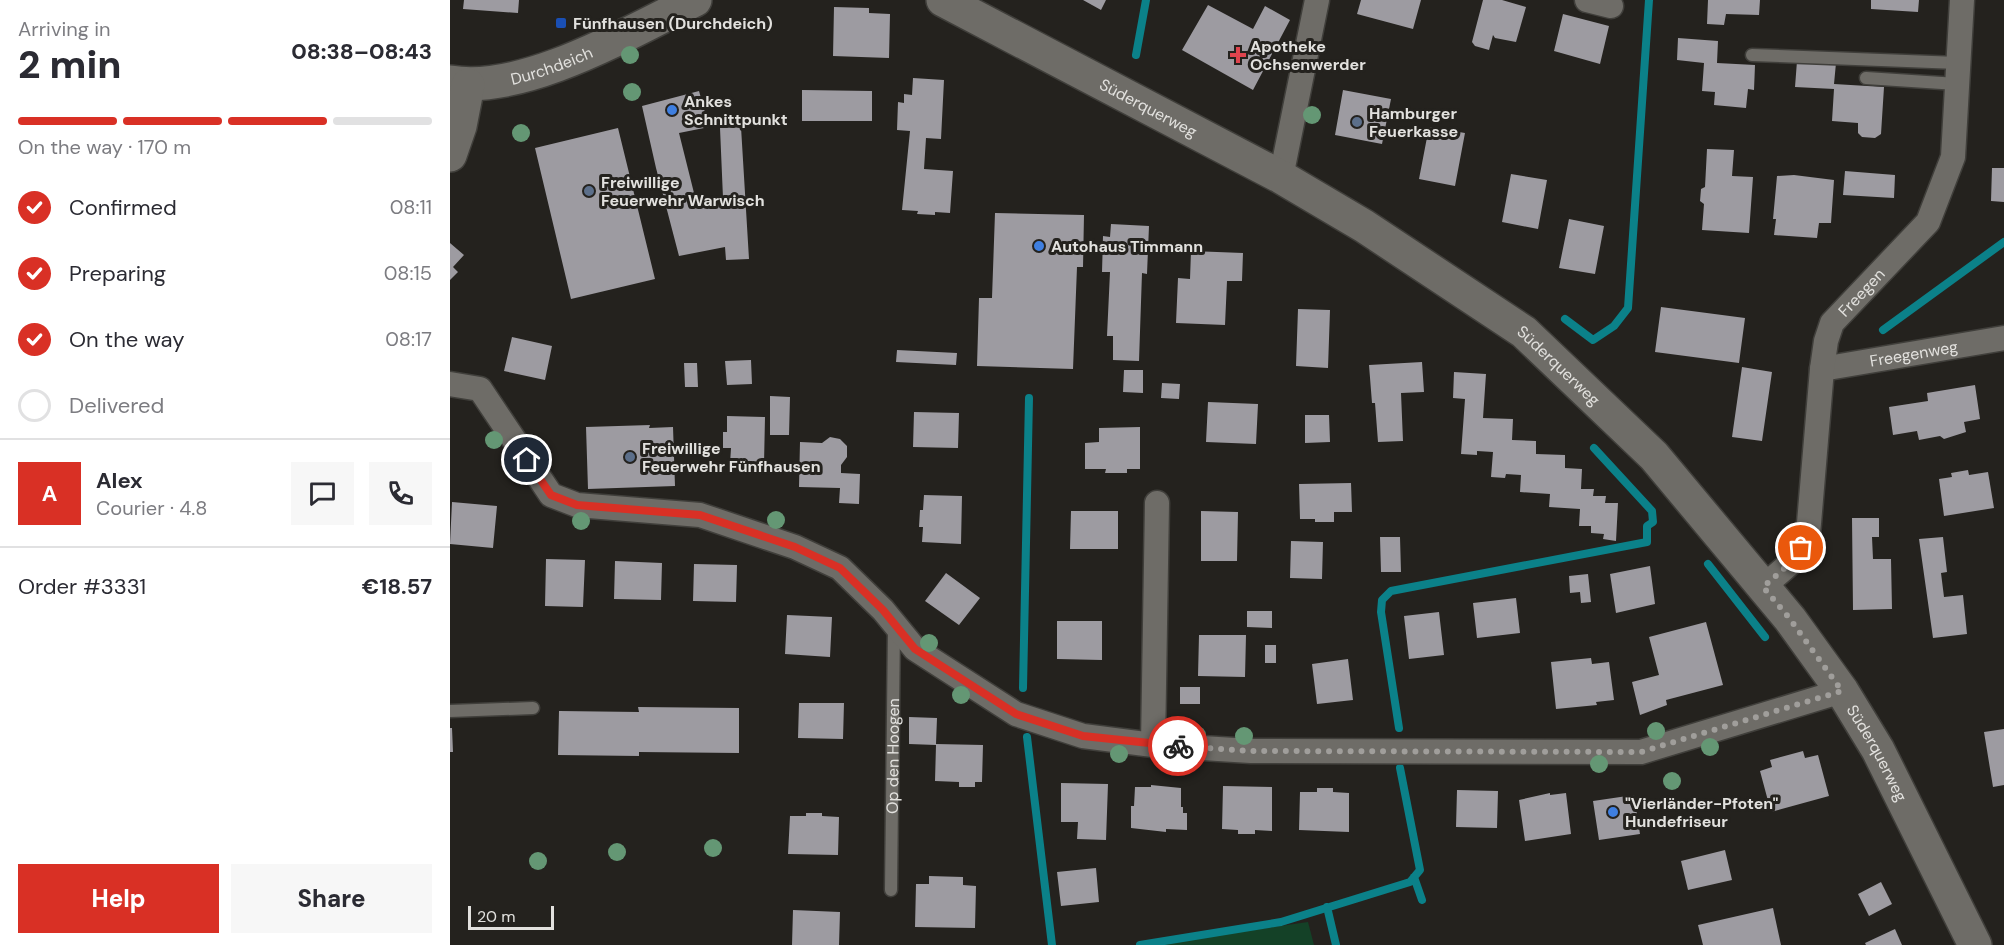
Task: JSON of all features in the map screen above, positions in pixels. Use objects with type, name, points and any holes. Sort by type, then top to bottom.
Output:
[{"type":"street","name":"Durchdeich","points":[[450,155],[460,126],[459,84],[518,77],[553,65],[595,48],[695,0]]},
{"type":"street","name":"Süderquerweg","points":[[943,0],[1281,177],[1364,226],[1524,332],[1654,456],[1790,619],[1842,691],[1878,750],[1975,945]]},
{"type":"street","points":[[1281,177],[1317,0]]},
{"type":"street","points":[[1587,0],[1611,6]]},
{"type":"street","name":"Freegen","points":[[1763,587],[1794,560],[1808,535],[1822,369],[1826,341],[1832,323],[1928,222],[1953,157],[1962,0]]},
{"type":"street","name":"Freegenweg","points":[[1822,369],[2004,338]]},
{"type":"street","points":[[450,384],[480,389],[551,495],[577,505],[700,515],[795,547],[840,568],[894,623],[915,649],[1016,714],[1083,736],[1153,745],[1251,751],[1641,752],[1842,691]]},
{"type":"street","points":[[1153,745],[1157,503]]},
{"type":"lane","points":[[1752,55],[1958,73]]},
{"type":"lane","points":[[1866,78],[1958,73]]},
{"type":"lane","name":"Op den Hoogen","points":[[891,890],[894,623]]},
{"type":"lane","points":[[450,711],[533,708]]},
{"type":"green space","points":[[1308,922],[1314,945],[1151,945]]},
{"type":"building","points":[[464,0],[519,0],[518,13],[463,9]]},
{"type":"building","points":[[1083,0],[1106,0],[1101,10]]},
{"type":"building","points":[[1361,0],[1421,0],[1413,29],[1357,14]]},
{"type":"building","points":[[1483,0],[1502,0],[1526,7],[1516,42],[1495,38],[1493,35],[1489,50],[1475,46],[1472,42]]},
{"type":"building","points":[[1708,0],[1760,0],[1759,15],[1726,14],[1724,25],[1707,24]]},
{"type":"building","points":[[1871,0],[1919,0],[1918,12],[1871,9]]},
{"type":"building","points":[[1208,5],[1253,29],[1265,6],[1290,20],[1253,90],[1182,50]]},
{"type":"building","points":[[834,7],[869,8],[869,13],[890,14],[889,58],[833,56]]},
{"type":"building","points":[[1563,14],[1609,26],[1600,64],[1554,51]]},
{"type":"building","points":[[1678,38],[1718,41],[1717,63],[1755,65],[1754,90],[1748,89],[1746,108],[1714,105],[1715,92],[1702,91],[1704,63],[1677,60]]},
{"type":"building","points":[[1797,61],[1836,63],[1834,84],[1884,87],[1881,134],[1875,138],[1862,137],[1858,133],[1858,123],[1832,121],[1834,89],[1795,87]]},
{"type":"building","points":[[913,78],[944,80],[941,139],[926,138],[924,169],[953,171],[950,213],[917,214],[918,211],[902,210],[910,131],[897,130],[898,102],[904,103],[904,94],[912,95]]},
{"type":"building","points":[[802,90],[872,91],[872,121],[802,121]]},
{"type":"building","points":[[1343,90],[1391,99],[1382,144],[1335,135]]},
{"type":"building","points":[[699,91],[709,127],[679,133],[697,205],[723,198],[720,128],[741,127],[749,259],[726,260],[725,247],[679,256],[642,106]]},
{"type":"building","points":[[1429,127],[1465,133],[1455,186],[1419,179]]},
{"type":"building","name":"Freiwillige Feuerwehr Warwisch","points":[[618,128],[655,279],[571,299],[535,148]]},
{"type":"building","points":[[1707,149],[1734,150],[1732,176],[1753,177],[1749,233],[1702,230],[1704,204],[1700,201],[1701,189],[1705,187]]},
{"type":"building","points":[[1992,168],[2004,168],[2004,202],[1991,201]]},
{"type":"building","points":[[1845,171],[1895,175],[1894,198],[1843,195]]},
{"type":"building","points":[[1511,174],[1547,180],[1538,229],[1502,222]]},
{"type":"building","points":[[1794,175],[1834,180],[1831,223],[1819,223],[1817,238],[1774,235],[1776,219],[1773,219],[1777,176]]},
{"type":"building","points":[[995,213],[1084,215],[1083,267],[1077,267],[1073,369],[977,366],[979,298],[992,298]]},
{"type":"building","points":[[1569,219],[1604,226],[1595,274],[1559,268]]},
{"type":"building","points":[[1111,224],[1149,226],[1147,274],[1142,273],[1139,361],[1113,360],[1113,336],[1107,336],[1110,272],[1102,272],[1103,236],[1110,237]]},
{"type":"building","points":[[450,243],[464,255],[453,267],[458,272],[450,280]]},
{"type":"building","points":[[1191,251],[1243,253],[1242,281],[1227,281],[1225,325],[1176,323],[1178,278],[1190,279]]},
{"type":"building","points":[[1661,307],[1745,318],[1739,363],[1655,352]]},
{"type":"building","points":[[1298,309],[1330,310],[1328,368],[1296,366]]},
{"type":"building","points":[[512,337],[552,346],[545,380],[504,371]]},
{"type":"building","points":[[897,350],[957,353],[956,365],[896,362]]},
{"type":"building","points":[[751,360],[752,384],[727,385],[725,361]]},
{"type":"building","points":[[1422,362],[1424,392],[1401,393],[1403,441],[1378,442],[1369,365]]},
{"type":"building","points":[[684,363],[697,363],[698,387],[685,387]]},
{"type":"building","points":[[1742,367],[1772,372],[1762,441],[1732,437]]},
{"type":"building","points":[[1124,370],[1143,370],[1143,393],[1123,392]]},
{"type":"building","points":[[1454,372],[1486,374],[1483,418],[1513,419],[1512,440],[1536,441],[1536,454],[1565,455],[1565,468],[1582,469],[1581,489],[1594,489],[1593,496],[1606,496],[1605,503],[1618,503],[1616,541],[1603,539],[1604,534],[1591,533],[1591,526],[1579,526],[1580,509],[1549,507],[1550,494],[1520,492],[1521,475],[1506,474],[1505,478],[1491,477],[1493,452],[1477,451],[1477,455],[1461,454],[1465,399],[1453,398]]},
{"type":"building","points":[[1162,383],[1180,384],[1179,399],[1161,398]]},
{"type":"building","points":[[1975,385],[1980,419],[1964,422],[1966,432],[1944,439],[1940,436],[1919,440],[1917,431],[1893,435],[1889,407],[1928,401],[1927,393]]},
{"type":"building","points":[[770,396],[790,397],[789,435],[770,435]]},
{"type":"building","points":[[1208,402],[1258,404],[1256,444],[1206,442]]},
{"type":"building","points":[[914,412],[959,413],[958,448],[913,447]]},
{"type":"building","points":[[1305,415],[1329,415],[1330,442],[1305,443]]},
{"type":"building","points":[[727,416],[765,417],[764,464],[730,464],[731,448],[723,448],[723,432],[727,432]]},
{"type":"building","name":"Freiwillige Feuerwehr Fünfhausen","points":[[650,425],[649,428],[673,427],[675,486],[588,489],[586,427]]},
{"type":"building","points":[[1140,427],[1140,469],[1127,469],[1127,473],[1105,473],[1106,469],[1085,469],[1085,443],[1099,442],[1099,428]]},
{"type":"building","points":[[830,437],[840,439],[847,446],[847,457],[841,465],[841,473],[860,474],[859,504],[839,503],[840,488],[799,487],[800,442],[822,443]]},
{"type":"building","points":[[1968,470],[1969,475],[1988,472],[1994,508],[1944,516],[1939,479],[1952,477],[1951,473]]},
{"type":"building","points":[[1351,483],[1352,512],[1334,512],[1334,522],[1300,519],[1299,484]]},
{"type":"building","points":[[924,495],[962,496],[961,544],[922,542],[923,527],[919,527]]},
{"type":"building","points":[[452,502],[497,506],[493,548],[450,544]]},
{"type":"building","points":[[1071,511],[1118,511],[1118,549],[1070,549]]},
{"type":"building","points":[[1201,511],[1238,512],[1237,561],[1201,561]]},
{"type":"building","points":[[1852,518],[1879,518],[1879,537],[1872,537],[1873,559],[1891,559],[1892,609],[1853,610]]},
{"type":"building","points":[[1380,537],[1400,537],[1401,572],[1381,572]]},
{"type":"building","points":[[1943,537],[1947,572],[1941,573],[1944,597],[1963,595],[1967,634],[1933,638],[1919,539]]},
{"type":"building","points":[[1291,541],[1323,542],[1322,579],[1290,578]]},
{"type":"building","points":[[546,559],[585,560],[583,607],[545,606]]},
{"type":"building","points":[[615,561],[662,563],[661,600],[614,599]]},
{"type":"building","points":[[694,564],[737,565],[736,602],[693,601]]},
{"type":"building","points":[[1650,566],[1655,604],[1616,613],[1610,574]]},
{"type":"building","points":[[946,573],[980,598],[959,625],[925,601]]},
{"type":"building","points":[[1588,574],[1591,602],[1581,603],[1580,592],[1570,593],[1569,576]]},
{"type":"building","points":[[1516,598],[1520,633],[1477,638],[1473,603]]},
{"type":"building","points":[[1247,611],[1272,611],[1272,628],[1247,627]]},
{"type":"building","points":[[1439,612],[1444,655],[1409,659],[1404,616]]},
{"type":"building","points":[[787,615],[832,617],[830,657],[785,654]]},
{"type":"building","points":[[1057,621],[1102,621],[1102,660],[1057,659]]},
{"type":"building","points":[[1706,622],[1723,685],[1666,700],[1667,705],[1640,715],[1632,682],[1659,675],[1649,637]]},
{"type":"building","points":[[1199,635],[1246,635],[1245,677],[1198,676]]},
{"type":"building","points":[[1265,645],[1276,645],[1276,663],[1265,663]]},
{"type":"building","points":[[1591,658],[1592,664],[1609,662],[1614,700],[1596,702],[1597,705],[1556,709],[1551,662]]},
{"type":"building","points":[[1348,659],[1353,700],[1317,704],[1312,664]]},
{"type":"building","points":[[1180,687],[1200,687],[1200,704],[1180,704]]},
{"type":"building","points":[[799,703],[844,703],[843,739],[798,738]]},
{"type":"building","points":[[638,707],[739,708],[739,753],[639,752],[639,756],[558,755],[559,711],[639,712]]},
{"type":"building","points":[[909,717],[937,718],[936,744],[983,745],[982,782],[975,782],[975,787],[959,787],[959,782],[935,781],[936,745],[909,744]]},
{"type":"building","points":[[450,728],[452,728],[453,752],[450,752]]},
{"type":"building","points":[[2004,729],[2004,785],[1993,787],[1984,732]]},
{"type":"building","points":[[1803,751],[1805,758],[1818,755],[1829,796],[1771,812],[1760,771],[1772,767],[1770,760]]},
{"type":"building","points":[[1061,783],[1108,784],[1106,840],[1077,839],[1078,822],[1061,822]]},
{"type":"building","points":[[1151,785],[1181,788],[1181,807],[1183,807],[1183,813],[1187,813],[1187,830],[1166,829],[1166,832],[1131,828],[1131,806],[1134,806],[1135,787],[1151,787]]},
{"type":"building","points":[[1223,786],[1272,787],[1272,831],[1255,830],[1255,834],[1238,834],[1238,830],[1222,829]]},
{"type":"building","points":[[1317,788],[1333,788],[1333,792],[1349,793],[1349,832],[1299,830],[1300,792],[1317,792]]},
{"type":"building","points":[[1457,790],[1498,791],[1497,828],[1456,827]]},
{"type":"building","points":[[1550,793],[1550,795],[1566,793],[1571,834],[1525,841],[1519,800]]},
{"type":"building","points":[[1634,795],[1640,834],[1599,840],[1593,801]]},
{"type":"building","points":[[806,813],[822,813],[822,816],[839,817],[838,855],[788,854],[790,816],[806,816]]},
{"type":"building","points":[[1725,850],[1732,880],[1688,890],[1681,861]]},
{"type":"building","points":[[1096,868],[1099,902],[1061,906],[1057,872]]},
{"type":"building","points":[[929,876],[963,877],[963,885],[976,886],[975,928],[915,927],[916,884],[929,884]]},
{"type":"building","points":[[1881,882],[1892,904],[1869,916],[1858,894]]},
{"type":"building","points":[[1773,908],[1781,945],[1703,945],[1698,925]]},
{"type":"building","points":[[793,910],[840,912],[839,945],[792,945]]},
{"type":"building","points":[[1895,929],[1902,945],[1866,945],[1865,943]]},
{"type":"waterway","points":[[1136,55],[1146,0]]},
{"type":"waterway","points":[[1565,319],[1593,340],[1614,326],[1628,308],[1649,0]]},
{"type":"waterway","points":[[1883,330],[2004,242]]},
{"type":"waterway","points":[[1023,688],[1029,398]]},
{"type":"waterway","points":[[1399,728],[1381,612],[1382,600],[1391,591],[1647,542],[1647,526],[1653,522],[1652,511],[1594,448]]},
{"type":"waterway","points":[[1708,564],[1765,637]]},
{"type":"waterway","points":[[1027,737],[1052,945]]},
{"type":"waterway","points":[[1140,945],[1281,922],[1410,882],[1420,870],[1400,768]]},
{"type":"waterway","points":[[1414,877],[1422,900]]},
{"type":"waterway","points":[[1327,907],[1336,945]]},
{"type":"way so far","points":[[1178,746],[1251,751],[1641,752],[1842,691],[1790,619],[1763,587],[1794,560],[1801,548]]},
{"type":"place","name":"Fünfhausen (Durchdeich)","points":[[561,23]]},
{"type":"place","name":"Apotheke Ochsenwerder","points":[[1238,55]]},
{"type":"place","name":"Ankes Schnittpunkt","points":[[672,110]]},
{"type":"place","name":"Hamburger Feuerkasse","points":[[1357,122]]},
{"type":"place","name":"Freiwillige Feuerwehr Warwisch","points":[[589,191]]},
{"type":"place","name":"Autohaus Timmann","points":[[1039,246]]},
{"type":"place","name":"Freiwillige Feuerwehr Fünfhausen","points":[[630,457]]},
{"type":"place","name":"\"Vierländer-Pfoten\" Hundefriseur","points":[[1613,812]]},
{"type":"route","points":[[527,460],[551,495],[577,505],[700,515],[795,547],[840,568],[883,610],[915,649],[1016,714],[1083,736],[1178,746]]}]
